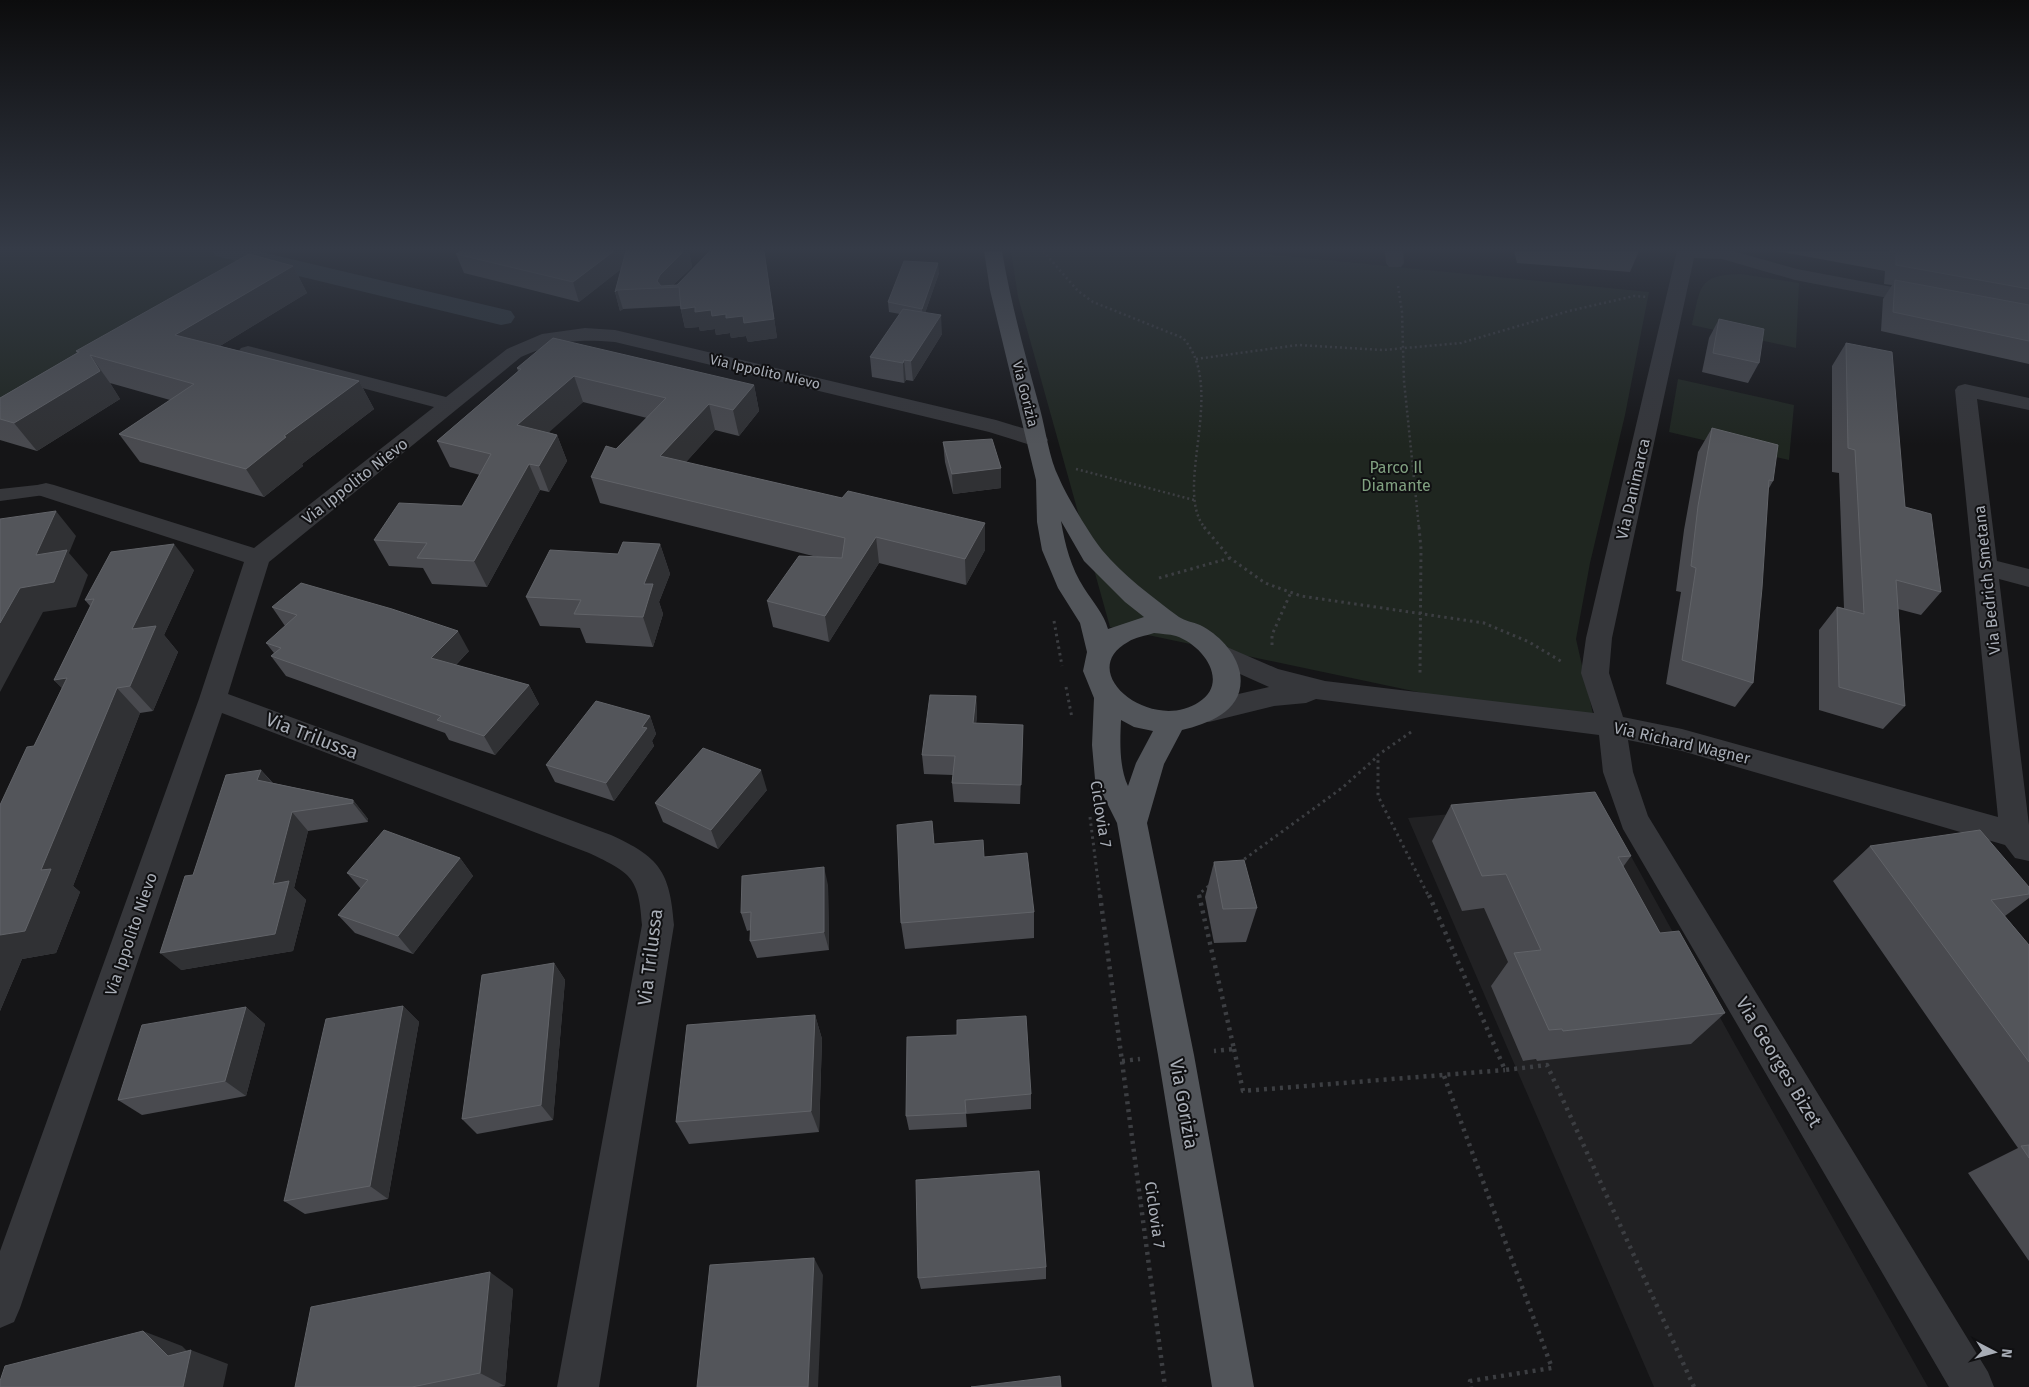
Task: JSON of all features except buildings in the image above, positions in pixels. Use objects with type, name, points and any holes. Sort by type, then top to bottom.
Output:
[{"type":"main road","name":"Via Gorizia","points":[[1005,316],[1042,461],[1054,550],[1071,588],[1093,622],[1100,652]]},
{"type":"main road","name":"Via Gorizia","points":[[1042,461],[1093,555],[1134,596],[1173,626]]},
{"type":"main road","points":[[1153,624],[1173,626],[1192,632],[1208,642],[1220,654],[1227,669],[1227,684],[1221,699],[1209,711],[1192,719],[1172,722],[1151,721],[1131,715],[1114,704],[1101,690],[1096,675],[1097,659],[1100,652],[1116,634],[1134,627],[1153,624]]},
{"type":"main road","name":"Via Gorizia","points":[[1108,697],[1106,744],[1110,779],[1132,822],[1176,1055],[1233,1387]]},
{"type":"main road","name":"Via Gorizia","points":[[1132,822],[1150,763],[1172,722]]},
{"type":"street","name":"Via Danimarca","points":[[1612,726],[1595,673],[1599,638],[1672,316]]},
{"type":"street","name":"Via Ippolito Nievo","points":[[0,1308],[213,699],[258,558],[452,405],[504,360],[523,348],[549,338],[585,334],[616,336],[996,427],[1042,461]]},
{"type":"street","points":[[248,352],[452,405]]},
{"type":"street","name":"Via Bedrich Smetana","points":[[2024,842],[1986,567],[1965,390],[2029,404]]},
{"type":"street","points":[[46,490],[258,558]]},
{"type":"street","points":[[1986,567],[2029,578]]},
{"type":"street","name":"Via Richard Wagner","points":[[1220,654],[1271,677],[1325,691],[1421,701],[1612,726],[1682,740],[2024,842]]},
{"type":"street","name":"Via Richard Wagner","points":[[1209,711],[1274,696],[1325,691]]},
{"type":"street","name":"Via Trilussa","points":[[213,699],[600,844],[629,857],[647,873],[657,896],[658,925],[578,1387]]},
{"type":"street","name":"Via Georges Bizet","points":[[1612,726],[1618,772],[1634,820],[1973,1387]]},
{"type":"lane","points":[[0,496],[46,490]]},
{"type":"path","points":[[1127,316],[1183,338],[1192,348],[1202,382],[1194,500],[1202,525],[1230,558],[1265,582],[1301,596],[1484,623],[1529,642],[1560,661],[1595,673]]},
{"type":"path","points":[[1230,870],[1342,788],[1378,755],[1421,724],[1418,648],[1420,548],[1410,424],[1404,381],[1402,316]]},
{"type":"path","points":[[1196,359],[1298,345],[1347,349],[1403,350],[1461,343],[1553,316]]},
{"type":"path","points":[[1042,461],[1159,489],[1194,500]]},
{"type":"path","points":[[1053,617],[1063,670]]},
{"type":"path","points":[[1065,680],[1074,728]]},
{"type":"path","points":[[1378,755],[1378,796],[1418,871],[1505,1070]]},
{"type":"path","name":"Ciclovia 7","points":[[1089,812],[1165,1387]]},
{"type":"path","points":[[1214,882],[1199,894],[1243,1091],[1444,1076],[1547,1065],[1694,1387]]},
{"type":"path","points":[[1122,1061],[1234,1049]]},
{"type":"path","points":[[1444,1076],[1552,1368],[1470,1381],[1472,1387]]},
{"type":"shaded area","points":[[1600,800],[1928,1387],[1654,1387],[1408,818]]},
{"type":"green space","points":[[0,316],[151,316],[0,403]]},
{"type":"green space","name":"Parco Il Diamante","points":[[1023,316],[1644,316],[1625,415],[1590,563],[1576,639],[1593,714],[1432,695],[1110,627]]},
{"type":"green space","points":[[1694,316],[1797,316],[1796,348],[1692,325]]},
{"type":"green space","points":[[1678,379],[1794,405],[1789,460],[1669,432]]},
{"type":"waterway","points":[[496,316],[501,317]]}]
